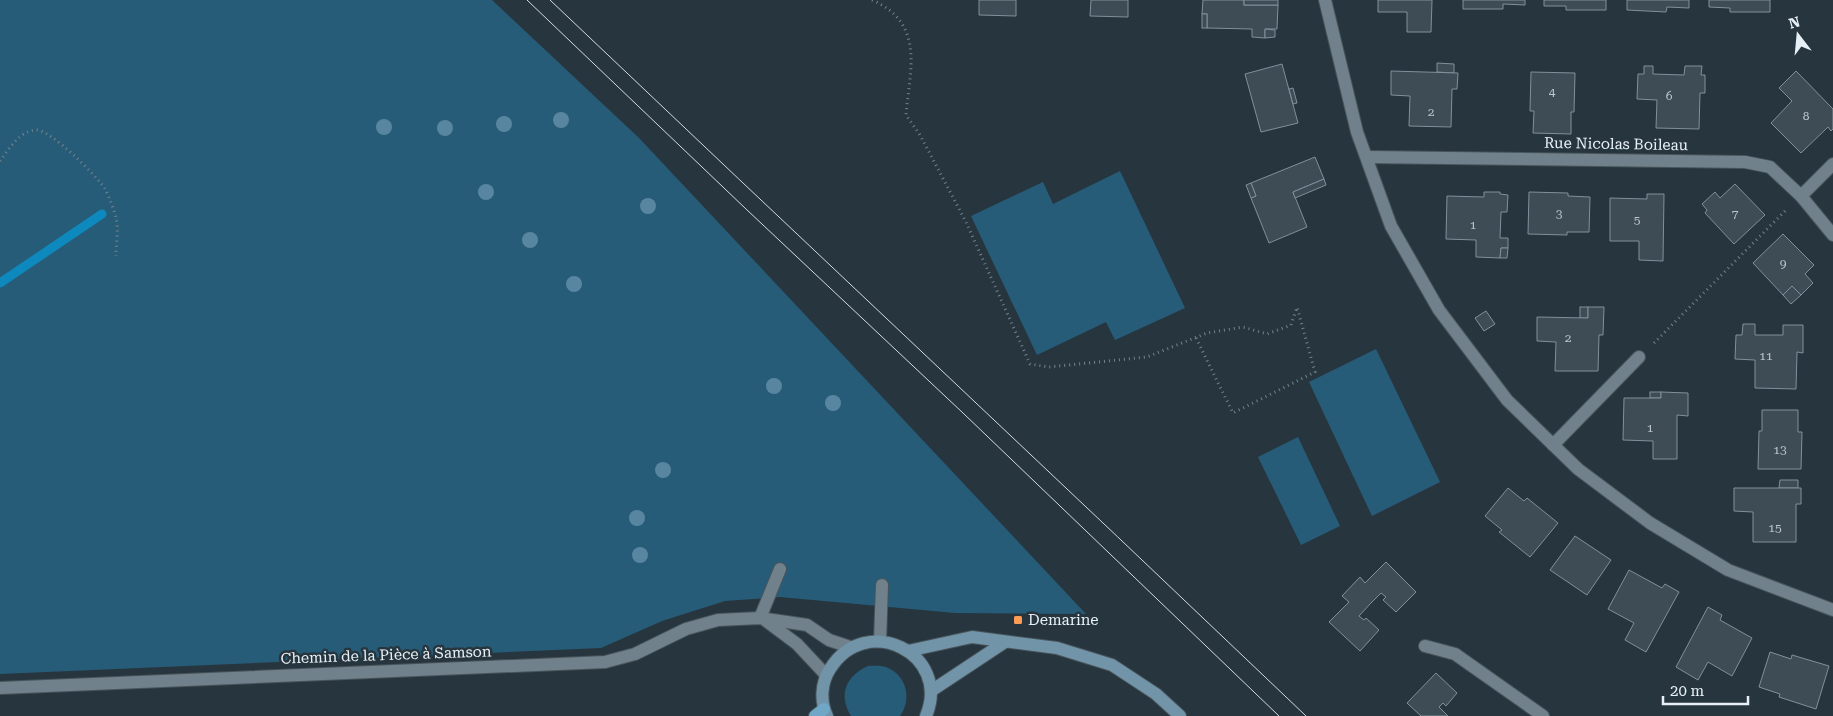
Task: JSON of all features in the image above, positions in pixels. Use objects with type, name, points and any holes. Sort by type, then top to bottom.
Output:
[{"type":"street","points":[[1325,0],[1357,132],[1391,226],[1439,310],[1507,400],[1578,469],[1650,523],[1728,570],[1833,610]]},
{"type":"street","name":"Rue Nicolas Boileau","points":[[1367,157],[1745,162],[1770,167],[1801,196],[1833,235]]},
{"type":"street","points":[[1801,196],[1833,164]]},
{"type":"street","points":[[1553,445],[1639,357]]},
{"type":"street","points":[[780,569],[763,619],[797,644],[826,675]]},
{"type":"street","points":[[880,641],[882,585]]},
{"type":"street","name":"Chemin de la Pièce à Samson","points":[[0,688],[605,662],[635,654],[686,629],[718,620],[763,619],[807,625],[830,640],[850,648]]},
{"type":"street","points":[[908,651],[972,637],[1058,648],[1112,665],[1156,694],[1180,716]]},
{"type":"street","points":[[822,714],[822,691],[826,675],[836,659],[850,648],[865,642],[880,641],[895,644],[908,651],[920,662],[927,675],[931,691],[930,708],[926,716]]},
{"type":"street","points":[[931,691],[1005,642]]},
{"type":"street","points":[[1425,646],[1455,654],[1543,716]]},
{"type":"path","points":[[872,0],[886,6],[902,22],[912,50],[906,116],[920,135],[962,214],[1030,364],[1049,368],[1147,358],[1196,338],[1207,334],[1243,328],[1267,334],[1291,325],[1297,307],[1314,372],[1233,413],[1196,338]]},
{"type":"path","points":[[0,161],[22,134],[29,131],[38,130],[44,132],[64,146],[105,189],[116,219],[116,256]]},
{"type":"path","points":[[1639,357],[1801,196]]},
{"type":"shaded area","points":[[0,0],[492,0],[639,138],[1086,614],[955,613],[780,597],[725,601],[662,621],[601,648],[0,674]]},
{"type":"shaded area","points":[[1120,171],[1185,308],[1115,340],[1106,322],[1037,355],[971,216],[1043,182],[1053,204]]},
{"type":"shaded area","points":[[1376,349],[1440,482],[1372,516],[1309,382]]},
{"type":"shaded area","points":[[1298,437],[1340,526],[1301,545],[1258,457]]},
{"type":"shaded area","points":[[868,666],[886,667],[900,677],[906,689],[906,703],[900,716],[851,716],[845,700],[846,686],[854,675]]},
{"type":"building","points":[[979,0],[1016,0],[1016,16],[979,15]]},
{"type":"building","points":[[1091,0],[1128,0],[1128,17],[1090,16]]},
{"type":"building","points":[[1203,0],[1244,0],[1244,5],[1278,5],[1277,29],[1265,29],[1265,38],[1252,37],[1252,29],[1207,28],[1207,14],[1202,14]]},
{"type":"building","points":[[1244,0],[1278,0],[1278,5],[1244,5]]},
{"type":"building","points":[[1378,0],[1432,0],[1431,32],[1407,32],[1407,12],[1378,12]]},
{"type":"building","points":[[1463,0],[1525,0],[1525,5],[1503,4],[1503,9],[1463,9]]},
{"type":"building","points":[[1544,0],[1606,0],[1606,10],[1566,10],[1566,6],[1544,6]]},
{"type":"building","points":[[1627,0],[1689,0],[1689,8],[1667,7],[1666,12],[1627,10]]},
{"type":"building","points":[[1709,0],[1770,0],[1770,12],[1730,12],[1730,8],[1709,7]]},
{"type":"building","points":[[1202,14],[1207,14],[1207,28],[1202,28]]},
{"type":"building","points":[[1265,29],[1275,30],[1275,37],[1265,38]]},
{"type":"building","points":[[1437,63],[1454,64],[1454,73],[1437,72]]},
{"type":"building","points":[[1282,64],[1298,123],[1261,132],[1245,74]]},
{"type":"building","points":[[1644,66],[1653,66],[1653,74],[1684,75],[1685,66],[1702,66],[1701,75],[1705,75],[1705,93],[1700,93],[1699,129],[1656,128],[1657,100],[1637,99],[1638,74],[1644,74]]},
{"type":"building","points":[[1391,71],[1458,73],[1457,89],[1452,89],[1451,127],[1409,126],[1410,96],[1391,95]]},
{"type":"building","points":[[1796,71],[1833,109],[1833,129],[1831,131],[1828,127],[1801,153],[1771,123],[1792,101],[1779,88]]},
{"type":"building","points":[[1531,72],[1575,73],[1574,112],[1571,112],[1571,134],[1533,133],[1534,111],[1530,111]]},
{"type":"building","points":[[1293,88],[1297,103],[1293,104],[1289,89]]},
{"type":"building","points":[[1315,157],[1324,179],[1293,192],[1307,227],[1269,243],[1251,198],[1256,196],[1251,183]]},
{"type":"building","points":[[1324,179],[1326,185],[1295,198],[1293,192]]},
{"type":"building","points":[[1251,183],[1256,196],[1251,198],[1246,185]]},
{"type":"building","points":[[1735,184],[1765,215],[1734,244],[1705,213],[1707,210],[1702,204],[1715,192],[1720,198]]},
{"type":"building","points":[[1484,192],[1500,192],[1500,194],[1508,195],[1507,212],[1501,212],[1500,238],[1508,238],[1508,248],[1501,248],[1500,258],[1476,257],[1476,240],[1446,239],[1447,196],[1484,197]]},
{"type":"building","points":[[1529,192],[1568,193],[1568,196],[1590,197],[1589,232],[1567,232],[1567,235],[1528,234]]},
{"type":"building","points":[[1647,194],[1664,194],[1663,261],[1639,260],[1639,241],[1610,241],[1610,198],[1647,199]]},
{"type":"building","points":[[1783,234],[1814,265],[1805,274],[1813,283],[1801,295],[1792,286],[1783,295],[1753,263]]},
{"type":"building","points":[[1501,248],[1508,248],[1507,258],[1500,258]]},
{"type":"building","points":[[1792,286],[1801,295],[1791,304],[1783,295]]},
{"type":"building","points":[[1580,307],[1588,307],[1588,318],[1580,318]]},
{"type":"building","points":[[1588,307],[1604,307],[1603,335],[1599,335],[1598,371],[1555,371],[1556,342],[1537,341],[1537,317],[1588,318]]},
{"type":"building","points":[[1486,311],[1495,324],[1484,331],[1475,318]]},
{"type":"building","points":[[1743,324],[1755,324],[1755,335],[1783,335],[1783,325],[1803,325],[1803,353],[1797,352],[1796,389],[1755,388],[1755,360],[1735,359],[1736,335],[1742,335]]},
{"type":"building","points":[[1650,392],[1661,392],[1661,398],[1650,398]]},
{"type":"building","points":[[1661,392],[1688,393],[1688,416],[1677,415],[1677,459],[1653,459],[1653,441],[1623,440],[1624,398],[1661,398]]},
{"type":"building","points":[[1762,410],[1798,410],[1798,432],[1802,432],[1801,469],[1758,469],[1759,431],[1762,431]]},
{"type":"building","points":[[1780,480],[1798,480],[1798,488],[1779,488]]},
{"type":"building","points":[[1508,488],[1524,501],[1527,498],[1558,523],[1530,557],[1499,532],[1502,530],[1485,516]]},
{"type":"building","points":[[1734,488],[1801,488],[1801,504],[1796,504],[1796,542],[1753,542],[1753,512],[1734,511]]},
{"type":"building","points":[[1575,536],[1611,560],[1587,595],[1550,570]]},
{"type":"building","points":[[1386,562],[1416,592],[1396,612],[1383,600],[1386,597],[1381,593],[1370,604],[1359,616],[1364,620],[1366,618],[1379,630],[1360,651],[1329,622],[1349,602],[1342,596],[1360,577],[1365,583]]},
{"type":"building","points":[[1629,570],[1662,588],[1665,584],[1679,592],[1646,652],[1625,640],[1634,623],[1608,609]]},
{"type":"building","points":[[1708,607],[1722,615],[1720,620],[1752,638],[1732,676],[1708,662],[1698,680],[1676,667]]},
{"type":"building","points":[[1770,652],[1791,659],[1792,655],[1829,666],[1816,709],[1779,697],[1780,694],[1759,687]]},
{"type":"building","points":[[1436,673],[1457,693],[1446,706],[1443,703],[1439,707],[1448,716],[1421,716],[1407,703]]},
{"type":"waterway","points":[[0,283],[102,214]]},
{"type":"tram line","points":[[527,0],[963,413],[1279,716]]},
{"type":"tram line","points":[[550,0],[1306,716]]},
{"type":"place","name":"Demarine","points":[[1018,620]]}]
